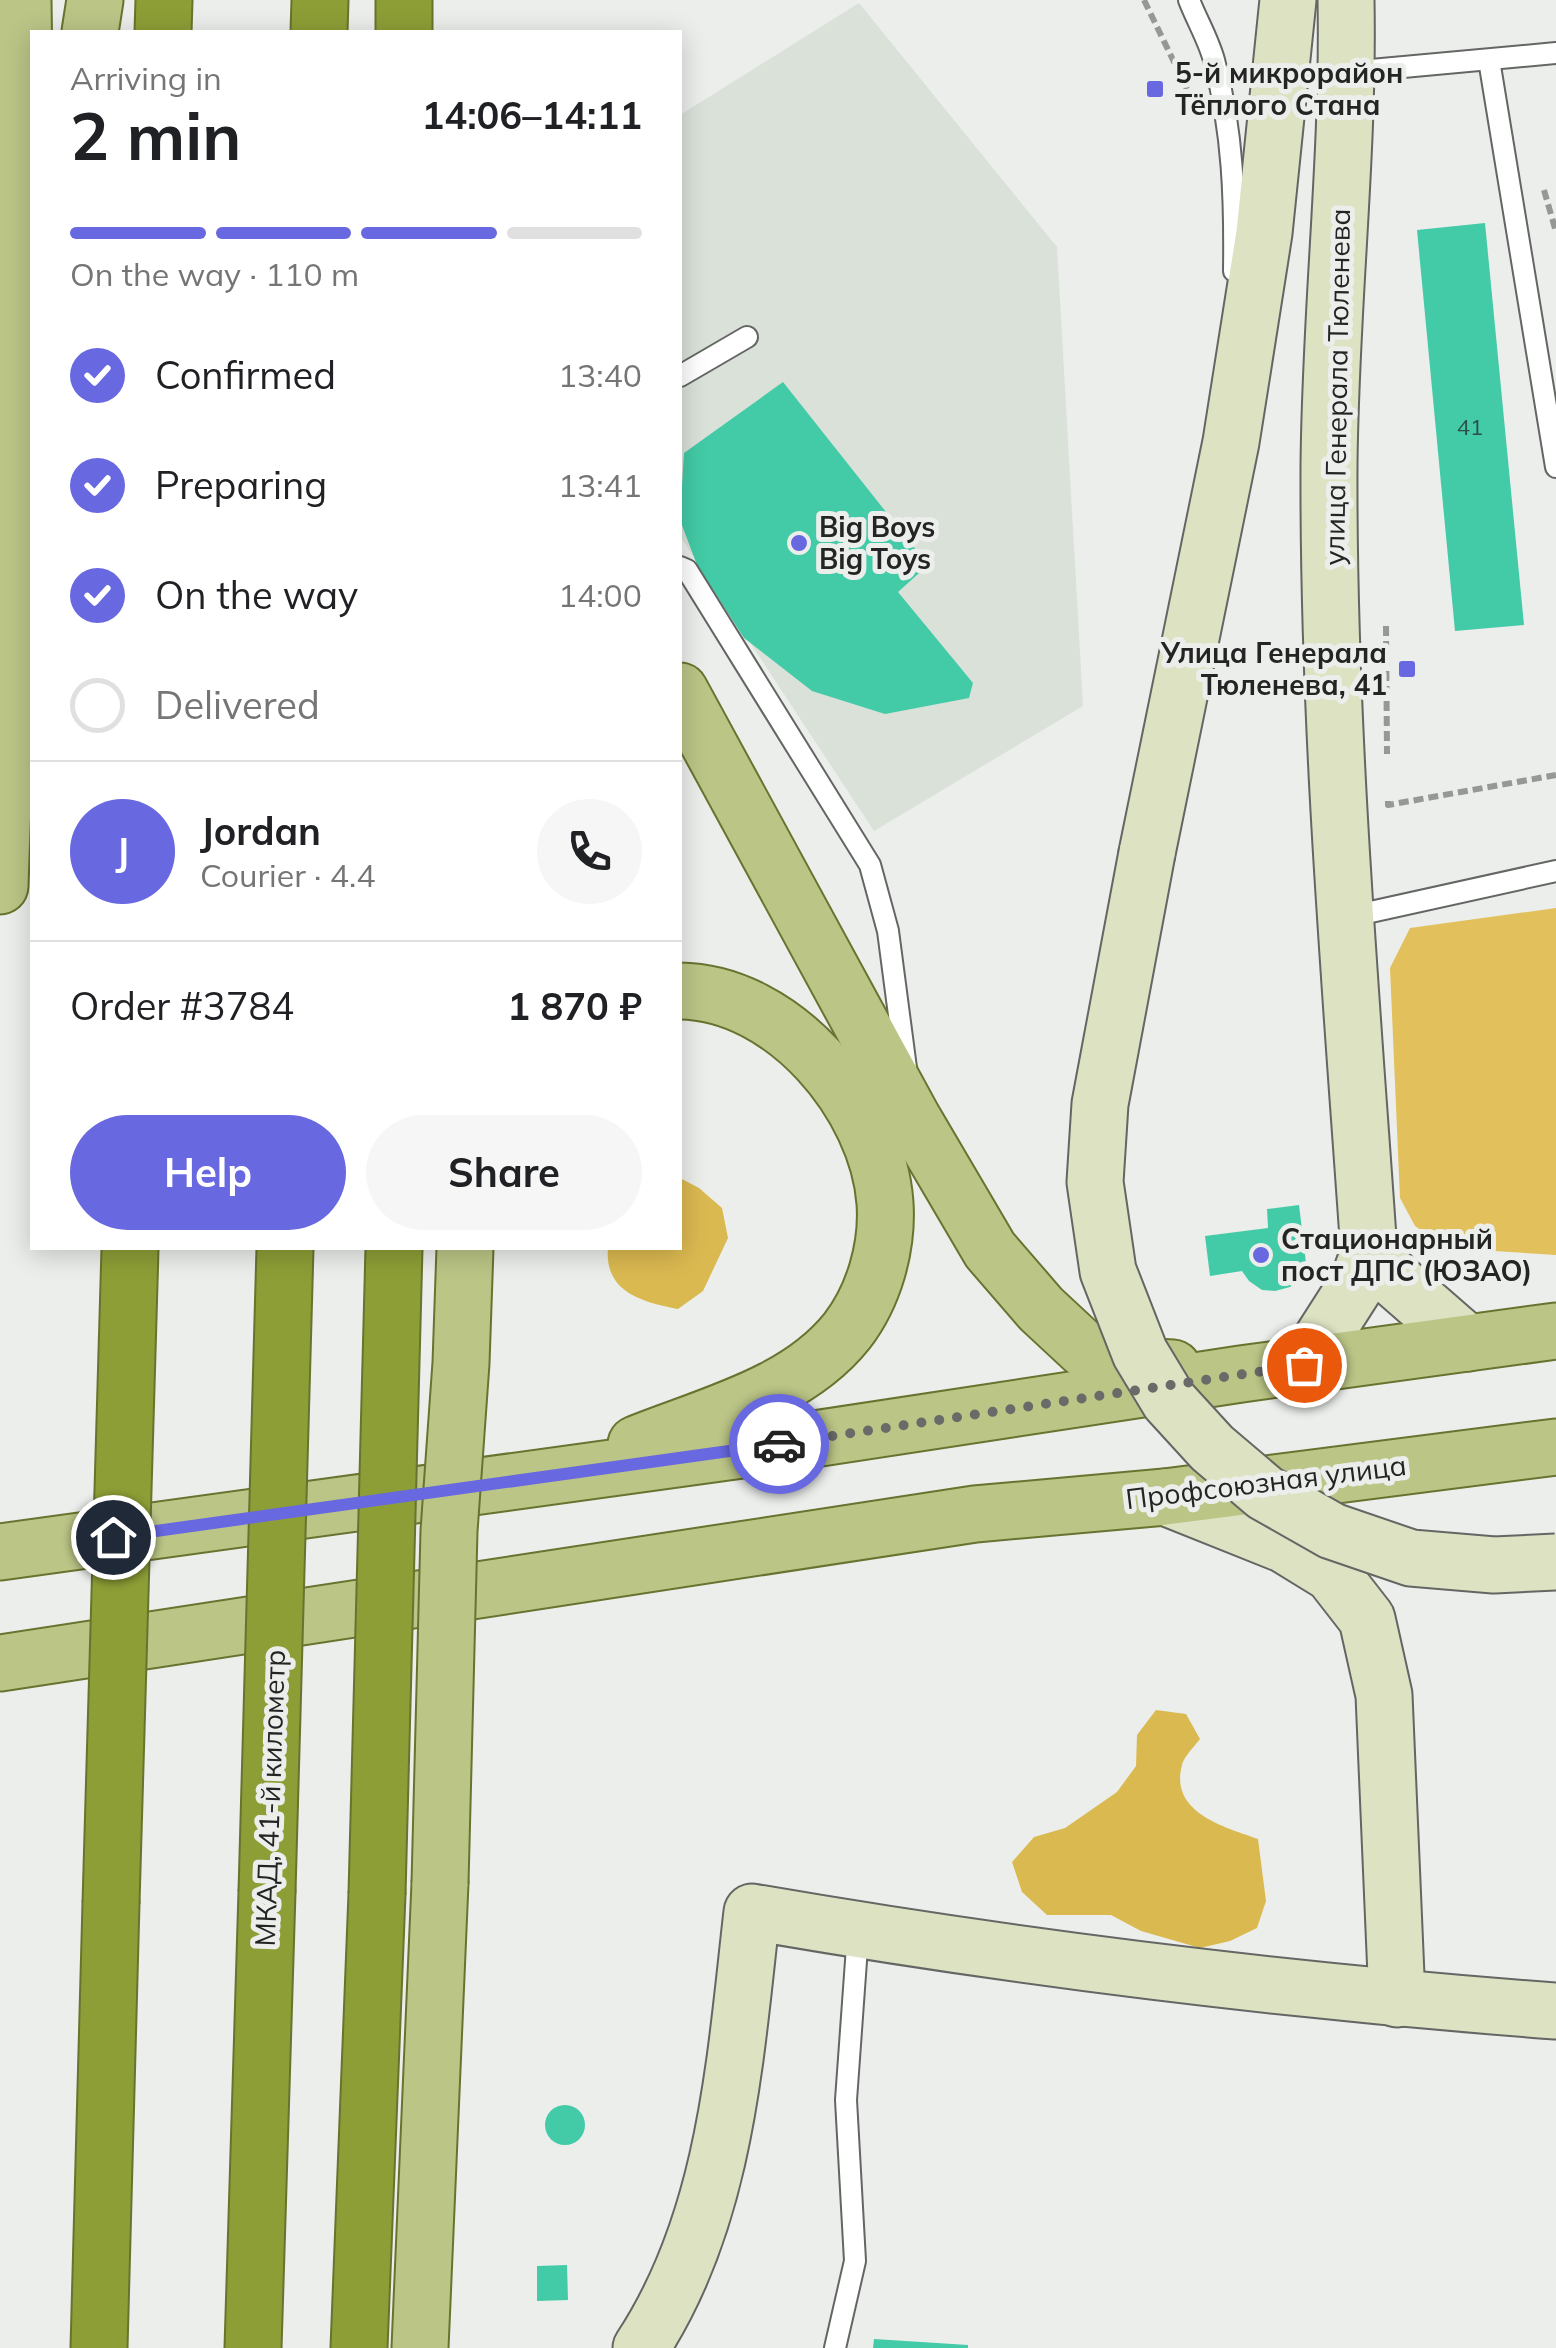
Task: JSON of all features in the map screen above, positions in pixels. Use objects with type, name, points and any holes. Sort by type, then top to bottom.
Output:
[{"type":"highway","points":[[163,30],[164,0]]},
{"type":"highway","points":[[319,30],[320,0]]},
{"type":"highway","points":[[404,0],[404,30]]},
{"type":"highway","points":[[99,2348],[130,1250]]},
{"type":"highway","name":"МКАД, 41-й километр","points":[[254,2348],[285,1250]]},
{"type":"highway","points":[[359,2348],[377,1894],[394,1250]]},
{"type":"main road","points":[[0,886],[25,131],[23,0]]},
{"type":"main road","points":[[90,30],[95,0]]},
{"type":"main road","points":[[416,0],[421,30]]},
{"type":"main road","points":[[14,539],[30,431]]},
{"type":"main road","points":[[682,695],[912,1119],[990,1250],[1041,1309],[1084,1349],[1119,1364],[1241,1374]]},
{"type":"main road","points":[[564,1474],[772,1391],[801,1374],[827,1354],[849,1328],[866,1300],[878,1268],[885,1202],[880,1169],[868,1138],[831,1076],[809,1048],[754,1010],[722,998],[682,991]]},
{"type":"main road","points":[[431,1250],[449,1531]]},
{"type":"main road","points":[[420,2348],[440,1883],[449,1531],[465,1250]]},
{"type":"main road","points":[[0,1552],[1556,1331]]},
{"type":"main road","name":"Профсоюзная улица","points":[[0,1663],[975,1514],[1165,1497],[1556,1447]]},
{"type":"street","points":[[1288,0],[1264,234],[1231,442],[1100,1104],[1095,1182],[1108,1272],[1140,1353],[1169,1402],[1212,1448],[1265,1493],[1332,1531],[1411,1558],[1494,1565],[1556,1562]]},
{"type":"street","name":"улица Генерала Тюленева","points":[[1304,1365],[1358,1282],[1369,1252],[1346,917],[1330,467],[1347,72],[1346,0]]},
{"type":"street","points":[[1369,1252],[1467,1343]]},
{"type":"street","points":[[1165,1497],[1285,1545],[1332,1574],[1366,1620],[1384,1695],[1397,1999]]},
{"type":"street","points":[[641,2348],[686,2261],[710,2190],[730,2100],[752,1912],[859,1930],[1397,1999],[1556,2011]]},
{"type":"lane","points":[[1188,0],[1214,60],[1235,184],[1231,442]]},
{"type":"lane","points":[[1347,72],[1556,54]]},
{"type":"lane","points":[[1488,60],[1556,468]]},
{"type":"lane","points":[[682,375],[747,337]]},
{"type":"lane","points":[[682,567],[870,865],[888,931],[912,1119]]},
{"type":"lane","points":[[1346,917],[1556,871]]},
{"type":"lane","points":[[835,2348],[855,2260],[846,2100],[859,1930]]},
{"type":"path","points":[[1144,0],[1194,104]]},
{"type":"path","points":[[1386,626],[1388,765]]},
{"type":"path","points":[[1388,785],[1388,804],[1556,775]]},
{"type":"shaded area","points":[[859,3],[1057,247],[1083,706],[874,831],[682,539],[682,114]]},
{"type":"shaded area","points":[[1556,908],[1556,1255],[1446,1248],[1415,1226],[1400,1198],[1390,968],[1410,928]]},
{"type":"shaded area","points":[[682,1179],[722,1208],[728,1238],[703,1291],[678,1309],[651,1303],[628,1292],[612,1275],[608,1250],[682,1250]]},
{"type":"shaded area","points":[[1156,1710],[1186,1714],[1200,1739],[1182,1765],[1180,1781],[1192,1806],[1216,1823],[1258,1839],[1266,1901],[1257,1928],[1230,1941],[1200,1948],[1141,1931],[1111,1915],[1047,1915],[1022,1892],[1012,1862],[1034,1837],[1065,1828],[1117,1792],[1136,1766],[1137,1735]]},
{"type":"building","points":[[1485,223],[1524,625],[1455,631],[1417,230]]},
{"type":"building","name":"Big Boys Big Toys","points":[[783,382],[928,565],[898,592],[973,683],[969,698],[885,714],[812,691],[744,638],[697,565],[682,525],[684,453]]},
{"type":"building","points":[[1299,1205],[1306,1263],[1301,1277],[1290,1287],[1262,1290],[1242,1271],[1210,1276],[1205,1236],[1268,1228],[1267,1209]]},
{"type":"building","points":[[565,2105],[579,2111],[585,2125],[579,2139],[565,2145],[551,2139],[545,2125],[551,2111]]},
{"type":"building","points":[[567,2265],[568,2300],[537,2301],[537,2266]]},
{"type":"building","points":[[874,2339],[968,2345],[968,2348],[873,2348]]},
{"type":"way so far","points":[[779,1444],[1304,1365]]},
{"type":"place","name":"5-й микрорайон Тёплого Стана","points":[[1155,89]]},
{"type":"place","name":"Big Boys Big Toys","points":[[799,543]]},
{"type":"place","name":"Улица Генерала Тюленева, 41","points":[[1407,669]]},
{"type":"place","name":"Стационарный пост ДПС (ЮЗАО)","points":[[1261,1255]]},
{"type":"route","points":[[113,1537],[779,1444]]}]
